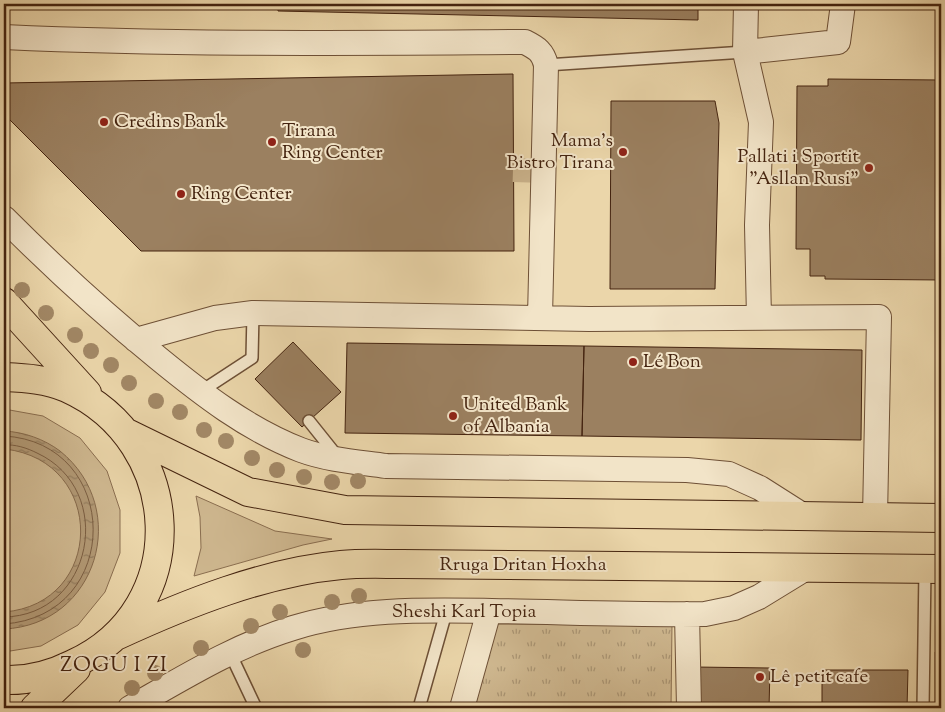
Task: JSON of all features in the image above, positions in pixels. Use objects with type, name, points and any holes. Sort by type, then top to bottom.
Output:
[{"type":"main road","points":[[4,302],[98,405],[127,433],[146,464],[158,499],[161,536],[154,572],[139,606],[116,636],[88,658],[35,708]]},
{"type":"main road","points":[[4,377],[30,378],[66,387],[98,405]]},
{"type":"main road","points":[[127,433],[248,492],[345,510],[941,518]]},
{"type":"main road","name":"Rruga Dritan Hoxha","points":[[116,636],[196,600],[296,572],[342,565],[933,569]]},
{"type":"main road","points":[[4,680],[18,680],[54,673],[88,658]]},
{"type":"street","points":[[746,4],[745,52],[761,122],[758,226],[759,318]]},
{"type":"street","points":[[745,52],[838,42],[843,4]]},
{"type":"street","points":[[4,37],[176,42],[525,42],[537,47],[544,56],[546,65],[540,318]]},
{"type":"street","points":[[4,218],[32,246],[136,340],[200,392],[267,436],[303,451],[339,460],[386,466],[687,470],[729,474],[760,488],[804,516]]},
{"type":"street","points":[[136,340],[215,318],[253,313],[540,318],[879,317],[875,517]]},
{"type":"street","name":"Sheshi Karl Topia","points":[[130,708],[208,663],[248,643],[294,627],[331,619],[394,610],[704,614],[734,608],[759,598],[808,567]]},
{"type":"street","points":[[462,708],[489,611]]},
{"type":"street","points":[[687,614],[689,708]]},
{"type":"lane","points":[[546,65],[745,52]]},
{"type":"lane","points":[[200,392],[252,358],[253,313]]},
{"type":"lane","points":[[309,421],[339,460]]},
{"type":"lane","points":[[922,708],[933,569]]},
{"type":"lane","points":[[420,708],[447,610]]},
{"type":"lane","points":[[230,653],[256,708]]},
{"type":"green space","points":[[4,409],[43,416],[80,438],[107,471],[120,510],[120,553],[105,592],[78,625],[41,646],[4,652]]},
{"type":"green space","points":[[196,496],[275,531],[332,539],[303,545],[194,576],[201,548],[200,517]]},
{"type":"green space","points":[[496,624],[672,624],[671,708],[470,708]]},
{"type":"green space","points":[[935,652],[941,652],[941,708],[935,708]]},
{"type":"water","points":[[4,431],[34,437],[60,451],[82,475],[95,503],[98,532],[94,560],[82,586],[62,608],[36,623],[4,629],[4,612],[37,603],[61,585],[76,560],[81,532],[76,504],[62,478],[38,459],[5,449],[4,461]]},
{"type":"building","points":[[85,4],[233,4],[233,9],[85,6]]},
{"type":"building","points":[[278,4],[698,4],[698,20],[278,11]]},
{"type":"building","name":"Tirana Ring Center","points":[[513,74],[514,251],[141,251],[4,114],[4,83]]},
{"type":"building","name":"Pallati i Sportit \"Asllan Rusi\"","points":[[828,79],[941,80],[941,280],[825,279],[825,276],[810,276],[810,249],[796,249],[797,86],[828,86]]},
{"type":"building","points":[[611,101],[715,101],[719,123],[715,289],[610,289]]},
{"type":"building","points":[[293,342],[341,392],[302,427],[255,379]]},
{"type":"building","points":[[347,343],[584,346],[582,436],[345,433]]},
{"type":"building","points":[[584,346],[862,350],[861,440],[582,436]]},
{"type":"building","points":[[694,667],[770,668],[769,708],[693,708]]},
{"type":"building","points":[[822,670],[908,670],[907,708],[822,708]]},
{"type":"tunnel","points":[[513,170],[544,171]]},
{"type":"place","name":"Credins Bank","points":[[104,122]]},
{"type":"place","name":"Tirana Ring Center","points":[[272,142]]},
{"type":"place","name":"Mama's Bistro Tirana","points":[[623,152]]},
{"type":"place","name":"Pallati i Sportit \"Asllan Rusi\"","points":[[869,168]]},
{"type":"place","name":"Ring Center","points":[[181,194]]},
{"type":"place","name":"Lé Bon","points":[[633,362]]},
{"type":"place","name":"United Bank of Albania","points":[[453,416]]},
{"type":"place","name":"Lê petit cafe","points":[[760,677]]},
{"type":"district","name":"ZOGU I ZI","points":[[114,666]]}]
